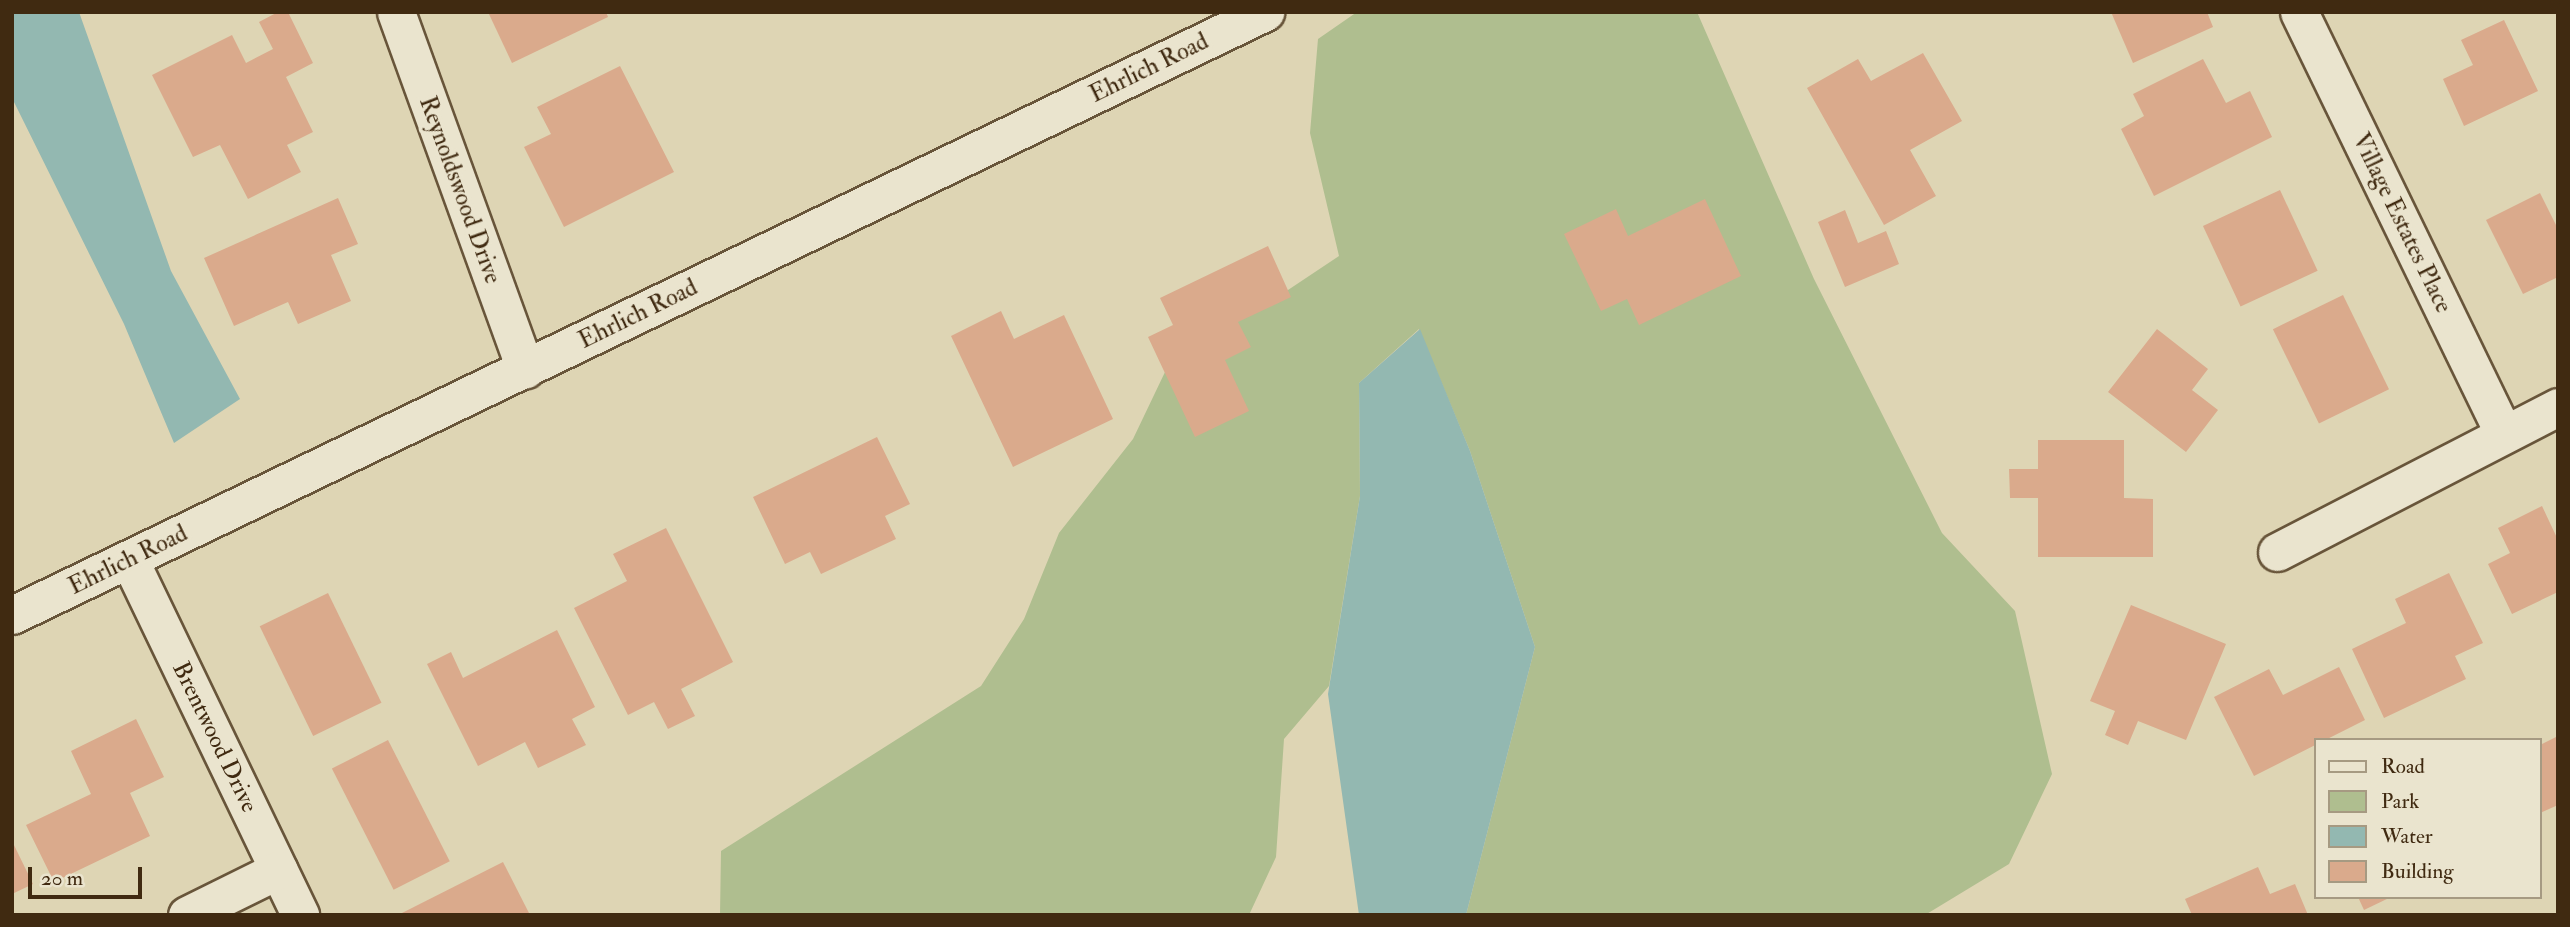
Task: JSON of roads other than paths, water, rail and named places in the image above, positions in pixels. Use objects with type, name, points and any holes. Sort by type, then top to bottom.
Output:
[{"type":"street","name":"Reynoldswood Drive","points":[[396,12],[525,369]]},
{"type":"street","name":"Ehrlich Road","points":[[12,615],[1265,12]]},
{"type":"street","name":"Village Estates Place","points":[[2299,12],[2504,434]]},
{"type":"street","points":[[2277,552],[2558,407]]},
{"type":"street","name":"Brentwood Drive","points":[[129,559],[300,915]]},
{"type":"street","points":[[187,915],[278,870]]},
{"type":"water","points":[[12,12],[79,12],[171,271],[240,399],[174,443],[124,324],[12,98]]},
{"type":"water","points":[[1420,329],[1470,451],[1535,647],[1466,915],[1359,915],[1328,694],[1360,496],[1359,383]]}]
